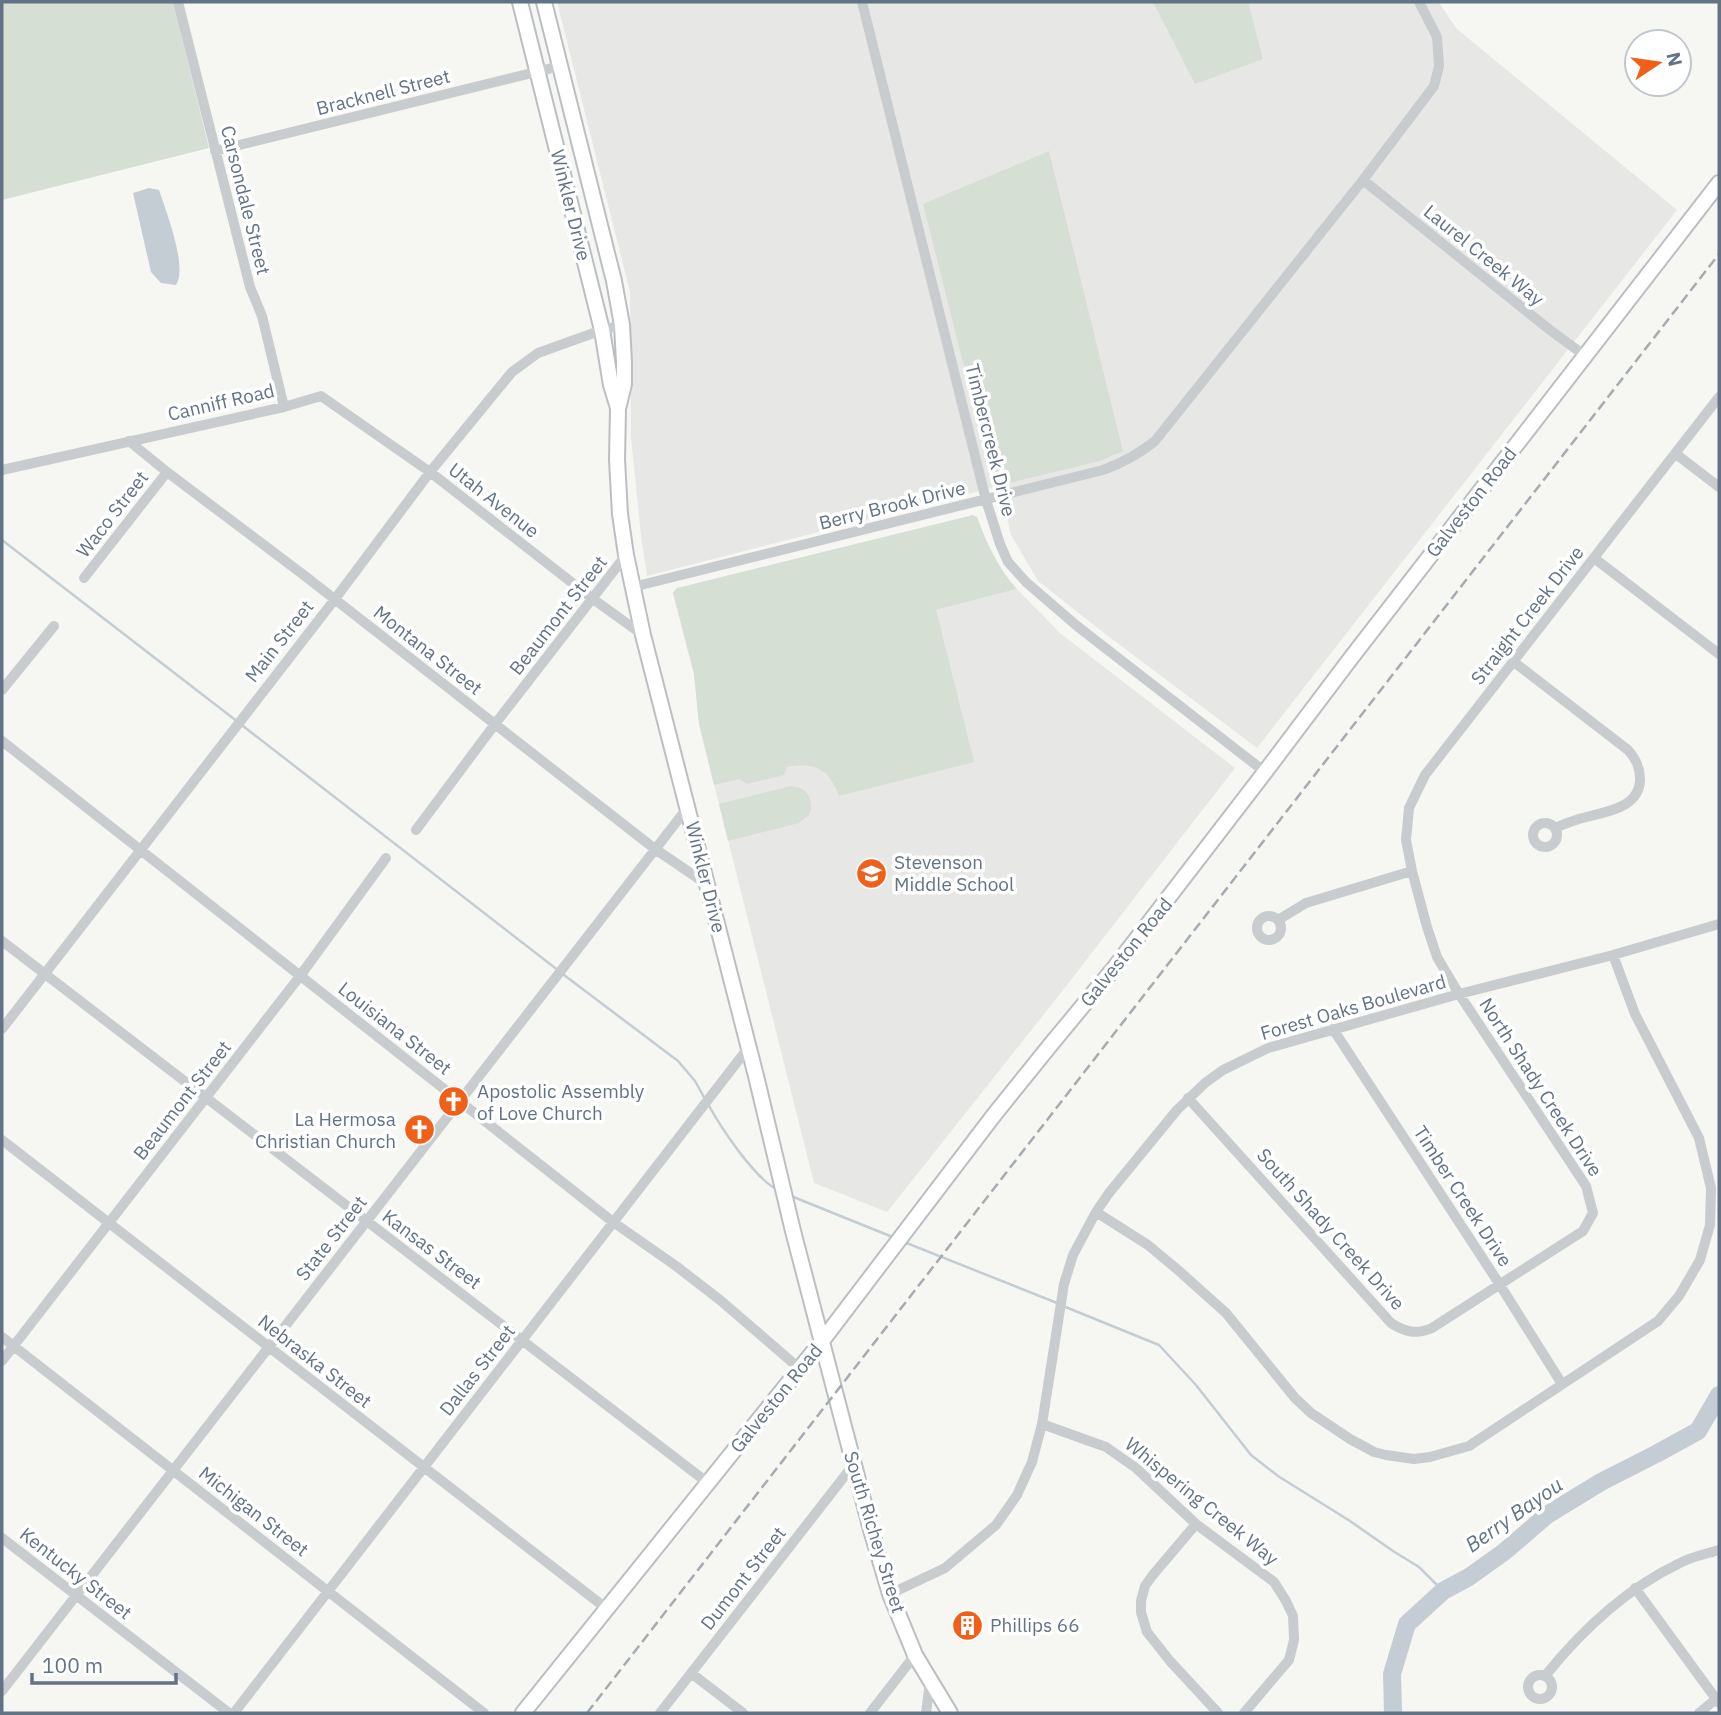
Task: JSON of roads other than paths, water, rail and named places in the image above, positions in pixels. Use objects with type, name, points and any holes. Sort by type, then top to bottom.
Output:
[{"type":"main road","name":"Winkler Drive","points":[[520,2],[603,330],[611,385],[618,409]]},
{"type":"main road","name":"Winkler Drive","points":[[544,2],[614,281],[622,325],[624,384],[618,409],[617,460],[620,514],[626,555],[643,635],[822,1342]]},
{"type":"main road","name":"Galveston Road","points":[[523,1713],[822,1342],[1027,1074],[1115,967],[1719,183]]},
{"type":"main road","name":"South Richey Street","points":[[822,1342],[890,1594],[915,1655],[950,1713]]},
{"type":"street","name":"Carsondale Street","points":[[178,2],[250,287],[262,316],[284,407]]},
{"type":"street","name":"Timbercreek Drive","points":[[862,2],[986,500],[1000,544],[1009,562],[1026,582],[1077,626],[1265,772]]},
{"type":"street","name":"Berry Brook Drive","points":[[633,587],[1103,470],[1140,453],[1155,441],[1363,180],[1434,86],[1439,66],[1437,37],[1419,2]]},
{"type":"street","name":"Bracknell Street","points":[[215,151],[560,66]]},
{"type":"street","name":"Laurel Creek Way","points":[[1363,180],[1584,355]]},
{"type":"street","name":"Main Street","points":[[2,1029],[430,472],[512,372],[538,354],[622,325]]},
{"type":"street","name":"Canniff Road","points":[[2,470],[284,407],[321,396]]},
{"type":"street","name":"Utah Avenue","points":[[321,396],[430,472],[643,635]]},
{"type":"street","name":"Straight Creek Drive","points":[[1412,872],[1406,840],[1409,808],[1425,775],[1719,397]]},
{"type":"street","name":"Montana Street","points":[[129,441],[655,849],[708,885]]},
{"type":"street","points":[[1676,454],[1719,487]]},
{"type":"street","name":"Waco Street","points":[[83,578],[167,472]]},
{"type":"street","name":"Beaumont Street","points":[[416,830],[626,555]]},
{"type":"street","points":[[1594,558],[1719,654]]},
{"type":"street","points":[[2,690],[54,626]]},
{"type":"street","points":[[1514,662],[1628,750],[1640,768],[1640,787],[1631,801],[1621,808],[1555,828]]},
{"type":"street","name":"Louisiana Street","points":[[2,741],[614,1222],[720,1300],[800,1368]]},
{"type":"street","name":"State Street","points":[[2,1691],[688,807]]},
{"type":"street","name":"Beaumont Street","points":[[2,1361],[300,976],[386,858]]},
{"type":"street","points":[[1278,920],[1306,903],[1412,872]]},
{"type":"street","name":"North Shady Creek Drive","points":[[1412,872],[1437,957],[1586,1186],[1593,1213],[1583,1231],[1500,1285]]},
{"type":"street","name":"Forest Oaks Boulevard","points":[[890,1594],[945,1568],[996,1525],[1017,1495],[1032,1462],[1042,1424],[1065,1284],[1073,1255],[1109,1193],[1188,1098],[1223,1070],[1268,1048],[1719,924]]},
{"type":"street","name":"Kansas Street","points":[[2,941],[708,1483]]},
{"type":"street","points":[[1096,1212],[1147,1245],[1207,1296],[1226,1313],[1295,1398],[1311,1413],[1350,1439],[1374,1452],[1415,1459],[1430,1458],[1469,1446],[1658,1321],[1679,1296],[1700,1260],[1710,1225],[1711,1188],[1699,1138],[1635,1014],[1613,955]]},
{"type":"street","name":"Timber Creek Drive","points":[[1333,1029],[1562,1384]]},
{"type":"street","name":"Dallas Street","points":[[234,1713],[748,1048]]},
{"type":"street","name":"South Shady Creek Drive","points":[[1188,1098],[1402,1331],[1422,1332],[1432,1328],[1500,1285]]},
{"type":"street","name":"Nebraska Street","points":[[2,1140],[607,1609]]},
{"type":"street","name":"Michigan Street","points":[[2,1337],[484,1713]]},
{"type":"street","name":"Whispering Creek Way","points":[[1042,1424],[1106,1447],[1136,1468],[1196,1524],[1274,1582],[1293,1616],[1294,1640],[1289,1660],[1244,1713]]},
{"type":"street","name":"Dumont Street","points":[[660,1713],[854,1464]]},
{"type":"street","points":[[1196,1524],[1152,1576],[1141,1601],[1141,1612],[1147,1632],[1218,1713]]},
{"type":"street","name":"Kentucky Street","points":[[2,1538],[229,1713]]},
{"type":"street","points":[[1545,1676],[1594,1622],[1635,1588],[1680,1562],[1719,1550]]},
{"type":"street","points":[[1635,1588],[1718,1701],[1699,1713]]},
{"type":"street","points":[[870,1713],[915,1655]]},
{"type":"street","points":[[691,1673],[743,1713]]},
{"type":"street","points":[[926,1713],[930,1682]]},
{"type":"waterway","points":[[2,540],[238,722]]},
{"type":"waterway","points":[[243,726],[559,971]]},
{"type":"waterway","points":[[564,975],[678,1061],[695,1081],[705,1099]]},
{"type":"waterway","points":[[708,1104],[749,1164],[778,1190]]},
{"type":"waterway","points":[[791,1196],[895,1238]]},
{"type":"waterway","points":[[904,1242],[1057,1303]]},
{"type":"waterway","points":[[1063,1306],[1159,1345],[1196,1385],[1251,1455],[1278,1476],[1419,1567],[1443,1591]]},
{"type":"waterway","name":"Berry Bayou","points":[[1393,1713],[1392,1674],[1407,1624],[1443,1591],[1469,1577],[1504,1552],[1547,1515],[1601,1482],[1698,1431],[1719,1395]]},
{"type":"railway","points":[[587,1713],[1719,254]]},
{"type":"place","name":"Stevenson Middle School","points":[[871,873]]},
{"type":"place","name":"Apostolic Assembly of Love Church","points":[[454,1102]]},
{"type":"place","name":"La Hermosa Christian Church","points":[[419,1130]]},
{"type":"place","name":"Phillips 66","points":[[967,1625]]}]
